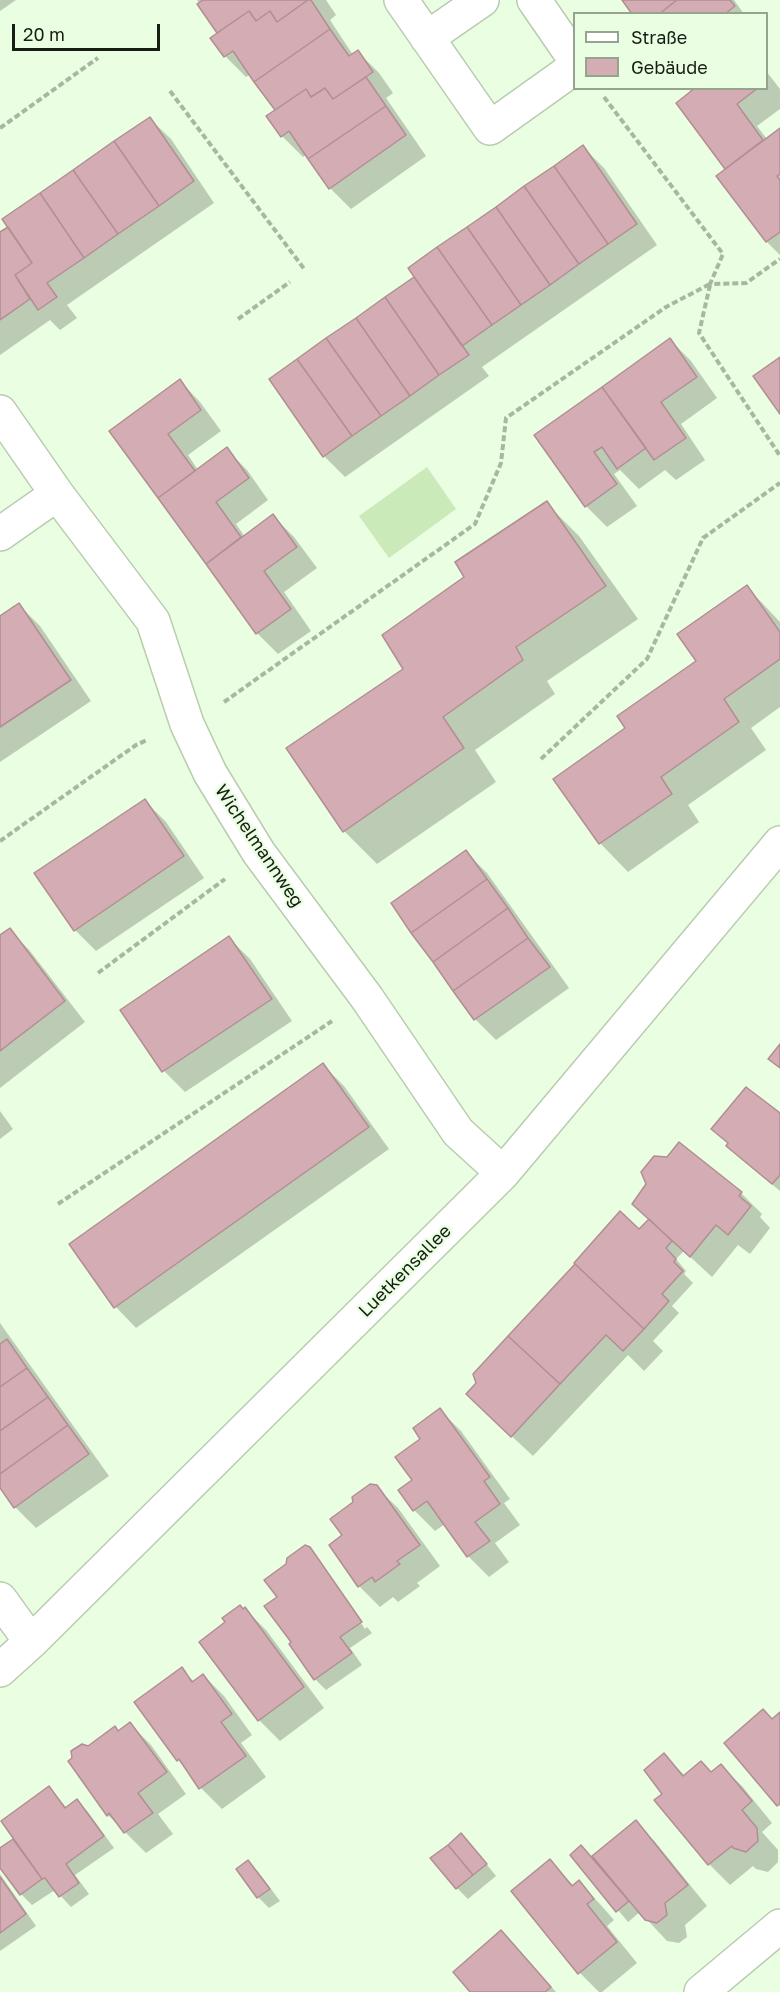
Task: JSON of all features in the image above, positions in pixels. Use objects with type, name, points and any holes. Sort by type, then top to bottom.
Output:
[{"type":"street","points":[[401,0],[490,128],[573,70]]},
{"type":"street","points":[[427,38],[482,0]]},
{"type":"street","points":[[534,0],[573,57]]},
{"type":"street","name":"Wichelmannweg","points":[[0,412],[57,494],[153,621],[187,724],[210,773],[259,853],[367,998],[458,1132],[503,1173]]},
{"type":"street","points":[[0,534],[57,494]]},
{"type":"street","name":"Luetkensallee","points":[[0,1670],[31,1642],[503,1173],[780,843]]},
{"type":"street","points":[[0,1599],[31,1642]]},
{"type":"street","points":[[701,1992],[780,1926]]},
{"type":"path","points":[[0,128],[98,58]]},
{"type":"path","points":[[600,90],[723,254],[710,284],[699,333],[780,456]]},
{"type":"path","points":[[170,91],[304,270]]},
{"type":"path","points":[[0,842],[136,745],[187,724],[227,700],[475,524],[501,463],[506,418],[666,307],[710,284],[746,283],[780,259]]},
{"type":"path","points":[[238,319],[290,282]]},
{"type":"path","points":[[541,759],[647,659],[703,538],[780,483]]},
{"type":"path","points":[[98,974],[259,853]]},
{"type":"path","points":[[58,1204],[367,998]]},
{"type":"green space","points":[[427,467],[456,509],[389,558],[359,516]]},
{"type":"building","points":[[203,0],[308,0],[277,22],[270,11],[256,21],[249,11],[217,33],[197,4]]},
{"type":"building","points":[[311,0],[330,29],[254,82],[233,51],[224,57],[210,38],[249,11],[256,21],[270,11],[277,22]]},
{"type":"building","points":[[622,0],[677,0],[662,12],[631,12]]},
{"type":"building","points":[[677,0],[730,0],[735,6],[728,12],[662,12]]},
{"type":"building","points":[[330,29],[349,56],[358,50],[373,72],[333,99],[325,88],[311,97],[306,89],[275,110],[254,82]]},
{"type":"building","points":[[366,77],[386,106],[308,159],[289,131],[281,137],[266,116],[306,89],[311,97],[325,88],[333,99]]},
{"type":"building","points":[[692,90],[755,90],[737,104],[763,140],[725,169],[676,103]]},
{"type":"building","points":[[386,106],[406,135],[329,189],[308,159]]},
{"type":"building","points":[[150,117],[194,181],[159,206],[114,141]]},
{"type":"building","points":[[780,128],[780,174],[777,176],[780,180],[780,232],[766,242],[716,176]]},
{"type":"building","points":[[114,141],[159,206],[118,234],[73,170]]},
{"type":"building","points":[[583,145],[637,224],[608,244],[554,166]]},
{"type":"building","points":[[554,166],[608,244],[579,264],[524,186]]},
{"type":"building","points":[[73,170],[118,234],[84,258],[40,193]]},
{"type":"building","points":[[524,186],[579,264],[550,285],[496,207]]},
{"type":"building","points":[[40,193],[84,258],[47,283],[57,297],[38,310],[15,275],[32,263],[2,219]]},
{"type":"building","points":[[496,207],[550,285],[521,305],[467,227]]},
{"type":"building","points":[[8,227],[32,263],[15,275],[30,299],[0,320],[0,232]]},
{"type":"building","points":[[467,227],[521,305],[492,325],[437,247]]},
{"type":"building","points":[[437,247],[492,325],[462,346],[408,268]]},
{"type":"building","points":[[414,277],[469,355],[439,375],[385,297]]},
{"type":"building","points":[[385,297],[439,375],[410,396],[356,318]]},
{"type":"building","points":[[356,318],[410,396],[381,416],[326,338]]},
{"type":"building","points":[[326,338],[381,416],[352,436],[297,359]]},
{"type":"building","points":[[670,338],[697,377],[661,402],[686,438],[654,460],[602,387]]},
{"type":"building","points":[[780,357],[780,414],[753,376]]},
{"type":"building","points":[[297,359],[352,436],[323,457],[269,379]]},
{"type":"building","points":[[180,379],[201,410],[168,434],[195,471],[158,498],[109,431]]},
{"type":"building","points":[[602,387],[646,448],[617,469],[602,447],[594,452],[617,484],[585,507],[534,435]]},
{"type":"building","points":[[227,447],[249,478],[216,502],[241,537],[206,564],[158,498]]},
{"type":"building","points":[[547,501],[606,586],[516,647],[523,660],[443,717],[464,748],[343,832],[286,748],[403,669],[382,635],[464,577],[455,562]]},
{"type":"building","points":[[273,514],[297,547],[264,571],[291,609],[256,634],[206,564]]},
{"type":"building","points":[[747,585],[780,632],[780,659],[724,699],[739,722],[661,777],[672,794],[599,844],[553,779],[625,728],[617,716],[696,661],[677,634]]},
{"type":"building","points":[[19,603],[71,680],[0,727],[0,616]]},
{"type":"building","points":[[145,799],[184,856],[74,931],[34,873]]},
{"type":"building","points":[[466,850],[487,879],[411,933],[391,903]]},
{"type":"building","points":[[487,879],[508,908],[433,962],[411,933]]},
{"type":"building","points":[[508,908],[528,938],[453,991],[433,962]]},
{"type":"building","points":[[10,928],[65,1001],[0,1051],[0,935]]},
{"type":"building","points":[[229,936],[272,999],[162,1072],[120,1010]]},
{"type":"building","points":[[528,938],[550,967],[474,1020],[453,991]]},
{"type":"building","points":[[780,1044],[780,1068],[768,1059]]},
{"type":"building","points":[[323,1063],[369,1127],[114,1308],[69,1244]]},
{"type":"building","points":[[746,1087],[780,1113],[780,1175],[772,1184],[726,1146],[728,1143],[711,1129]]},
{"type":"building","points":[[679,1142],[742,1192],[739,1196],[751,1206],[728,1235],[716,1225],[690,1257],[632,1204],[646,1184],[641,1172],[654,1156],[667,1157]]},
{"type":"building","points":[[620,1211],[639,1229],[649,1219],[672,1241],[666,1248],[676,1259],[674,1262],[683,1271],[662,1294],[669,1301],[644,1329],[574,1263]]},
{"type":"building","points":[[575,1264],[644,1329],[623,1351],[606,1335],[560,1384],[508,1336]]},
{"type":"building","points":[[508,1336],[560,1384],[511,1437],[466,1394],[476,1383],[473,1374]]},
{"type":"building","points":[[7,1339],[27,1368],[0,1387],[0,1344]]},
{"type":"building","points":[[27,1368],[48,1397],[0,1431],[0,1387]]},
{"type":"building","points":[[48,1397],[68,1425],[0,1474],[0,1431]]},
{"type":"building","points":[[440,1408],[490,1477],[484,1481],[500,1504],[475,1522],[490,1541],[467,1557],[427,1501],[413,1511],[398,1490],[412,1480],[395,1457],[420,1439],[413,1428]]},
{"type":"building","points":[[68,1425],[89,1454],[14,1508],[0,1488],[0,1474]]},
{"type":"building","points":[[370,1484],[377,1485],[420,1545],[397,1561],[400,1564],[375,1582],[372,1577],[358,1587],[329,1545],[342,1535],[330,1519],[353,1502],[352,1497]]},
{"type":"building","points":[[305,1545],[310,1547],[362,1622],[340,1637],[352,1653],[314,1680],[289,1644],[291,1642],[264,1606],[277,1597],[264,1580],[286,1564],[287,1558]]},
{"type":"building","points":[[240,1605],[243,1609],[245,1607],[304,1687],[258,1721],[199,1642],[225,1622],[222,1618]]},
{"type":"building","points":[[182,1667],[192,1682],[203,1674],[232,1714],[221,1722],[246,1756],[199,1789],[179,1759],[177,1761],[134,1702]]},
{"type":"building","points":[[763,1709],[772,1719],[780,1712],[780,1804],[777,1806],[724,1743]]},
{"type":"building","points":[[130,1722],[167,1772],[138,1793],[153,1813],[124,1833],[109,1813],[107,1816],[68,1761],[72,1758],[71,1751],[82,1744],[88,1746],[115,1726],[118,1731]]},
{"type":"building","points":[[664,1753],[683,1776],[701,1761],[711,1772],[721,1764],[752,1801],[742,1810],[757,1828],[758,1841],[746,1852],[732,1846],[708,1865],[654,1800],[662,1794],[644,1770]]},
{"type":"building","points":[[49,1786],[65,1808],[77,1799],[104,1836],[66,1864],[79,1883],[59,1897],[45,1878],[42,1879],[1,1821]]},
{"type":"building","points":[[636,1820],[688,1885],[665,1903],[667,1915],[657,1923],[645,1920],[592,1856]]},
{"type":"building","points":[[461,1833],[487,1864],[473,1875],[448,1845]]},
{"type":"building","points":[[13,1839],[42,1879],[20,1895],[0,1868],[0,1848]]},
{"type":"building","points":[[448,1845],[473,1875],[456,1889],[430,1858]]},
{"type":"building","points":[[581,1845],[629,1901],[616,1912],[570,1855]]},
{"type":"building","points":[[550,1859],[572,1886],[579,1880],[594,1899],[587,1904],[617,1942],[578,1974],[511,1891]]},
{"type":"building","points":[[248,1860],[270,1889],[257,1898],[236,1869]]},
{"type":"building","points":[[0,1877],[26,1914],[0,1933]]},
{"type":"building","points":[[501,1930],[551,1987],[545,1992],[470,1992],[453,1972]]}]
